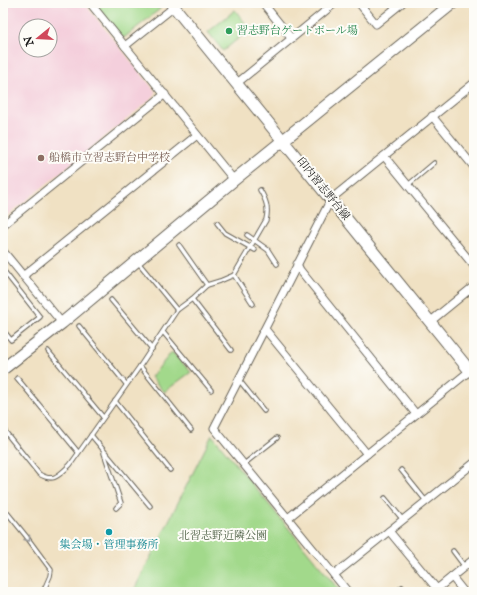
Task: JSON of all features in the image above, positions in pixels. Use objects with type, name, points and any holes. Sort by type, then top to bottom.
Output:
[{"type":"street","points":[[90,3],[234,180]]},
{"type":"street","points":[[263,3],[292,38]]},
{"type":"street","points":[[236,84],[334,3]]},
{"type":"street","points":[[359,3],[376,24],[402,3]]},
{"type":"street","points":[[3,369],[62,323],[234,180],[453,3]]},
{"type":"street","points":[[125,46],[173,5]]},
{"type":"street","name":"印内習志野台線","points":[[173,5],[430,321],[473,371]]},
{"type":"street","points":[[348,592],[214,428],[331,199],[474,83]]},
{"type":"street","points":[[3,225],[165,94]]},
{"type":"street","points":[[432,116],[474,167]]},
{"type":"street","points":[[23,276],[197,135]]},
{"type":"street","points":[[384,156],[474,266]]},
{"type":"street","points":[[3,251],[62,323]]},
{"type":"street","points":[[297,264],[300,270],[416,414]]},
{"type":"street","points":[[430,321],[474,286]]},
{"type":"street","points":[[265,329],[367,454]]},
{"type":"street","points":[[288,518],[416,414],[473,371]]},
{"type":"street","points":[[334,576],[474,463]]},
{"type":"street","points":[[390,531],[438,589],[474,559]]},
{"type":"street","points":[[452,577],[464,592]]},
{"type":"lane","points":[[408,185],[434,163]]},
{"type":"lane","points":[[3,429],[39,474],[46,478],[56,477],[70,465],[152,349],[177,310],[207,285],[234,275],[266,220],[268,212],[265,199],[260,190]]},
{"type":"lane","points":[[217,223],[225,233],[255,250]]},
{"type":"lane","points":[[247,235],[268,250],[277,264]]},
{"type":"lane","points":[[178,245],[207,285]]},
{"type":"lane","points":[[137,261],[177,310]]},
{"type":"lane","points":[[3,270],[40,317],[11,340],[3,330]]},
{"type":"lane","points":[[234,275],[253,304]]},
{"type":"lane","points":[[192,299],[231,350]]},
{"type":"lane","points":[[111,300],[152,349]]},
{"type":"lane","points":[[79,326],[126,384]]},
{"type":"lane","points":[[163,332],[211,390]]},
{"type":"lane","points":[[48,351],[103,417]]},
{"type":"lane","points":[[140,366],[192,430]]},
{"type":"lane","points":[[17,378],[78,452]]},
{"type":"lane","points":[[239,380],[264,411]]},
{"type":"lane","points":[[114,401],[170,470]]},
{"type":"lane","points":[[91,435],[150,506]]},
{"type":"lane","points":[[244,464],[277,438]]},
{"type":"lane","points":[[103,450],[121,503],[116,508]]},
{"type":"lane","points":[[401,470],[426,501]]},
{"type":"lane","points":[[385,498],[403,520]]},
{"type":"lane","points":[[3,510],[5,510],[26,536],[50,570],[50,576],[42,592]]},
{"type":"lane","points":[[453,551],[465,567]]},
{"type":"lane","points":[[396,592],[402,587]]},
{"type":"shaded area","name":"船橋市立習志野台中学校","points":[[3,3],[84,3],[155,91],[155,96],[3,219]]},
{"type":"green space","points":[[94,3],[158,3],[160,9],[122,38]]},
{"type":"green space","name":"習志野台ゲートボール場","points":[[235,10],[250,29],[223,51],[208,32]]},
{"type":"green space","points":[[172,352],[191,372],[164,392],[151,377]]},
{"type":"green space","name":"北習志野近隣公園","points":[[212,435],[340,591],[339,592],[133,592]]},
{"type":"place","name":"習志野台ゲートボール場","points":[[229,31]]},
{"type":"place","name":"船橋市立習志野台中学校","points":[[41,158]]},
{"type":"place","name":"集会場・管理事務所","points":[[109,532]]}]
